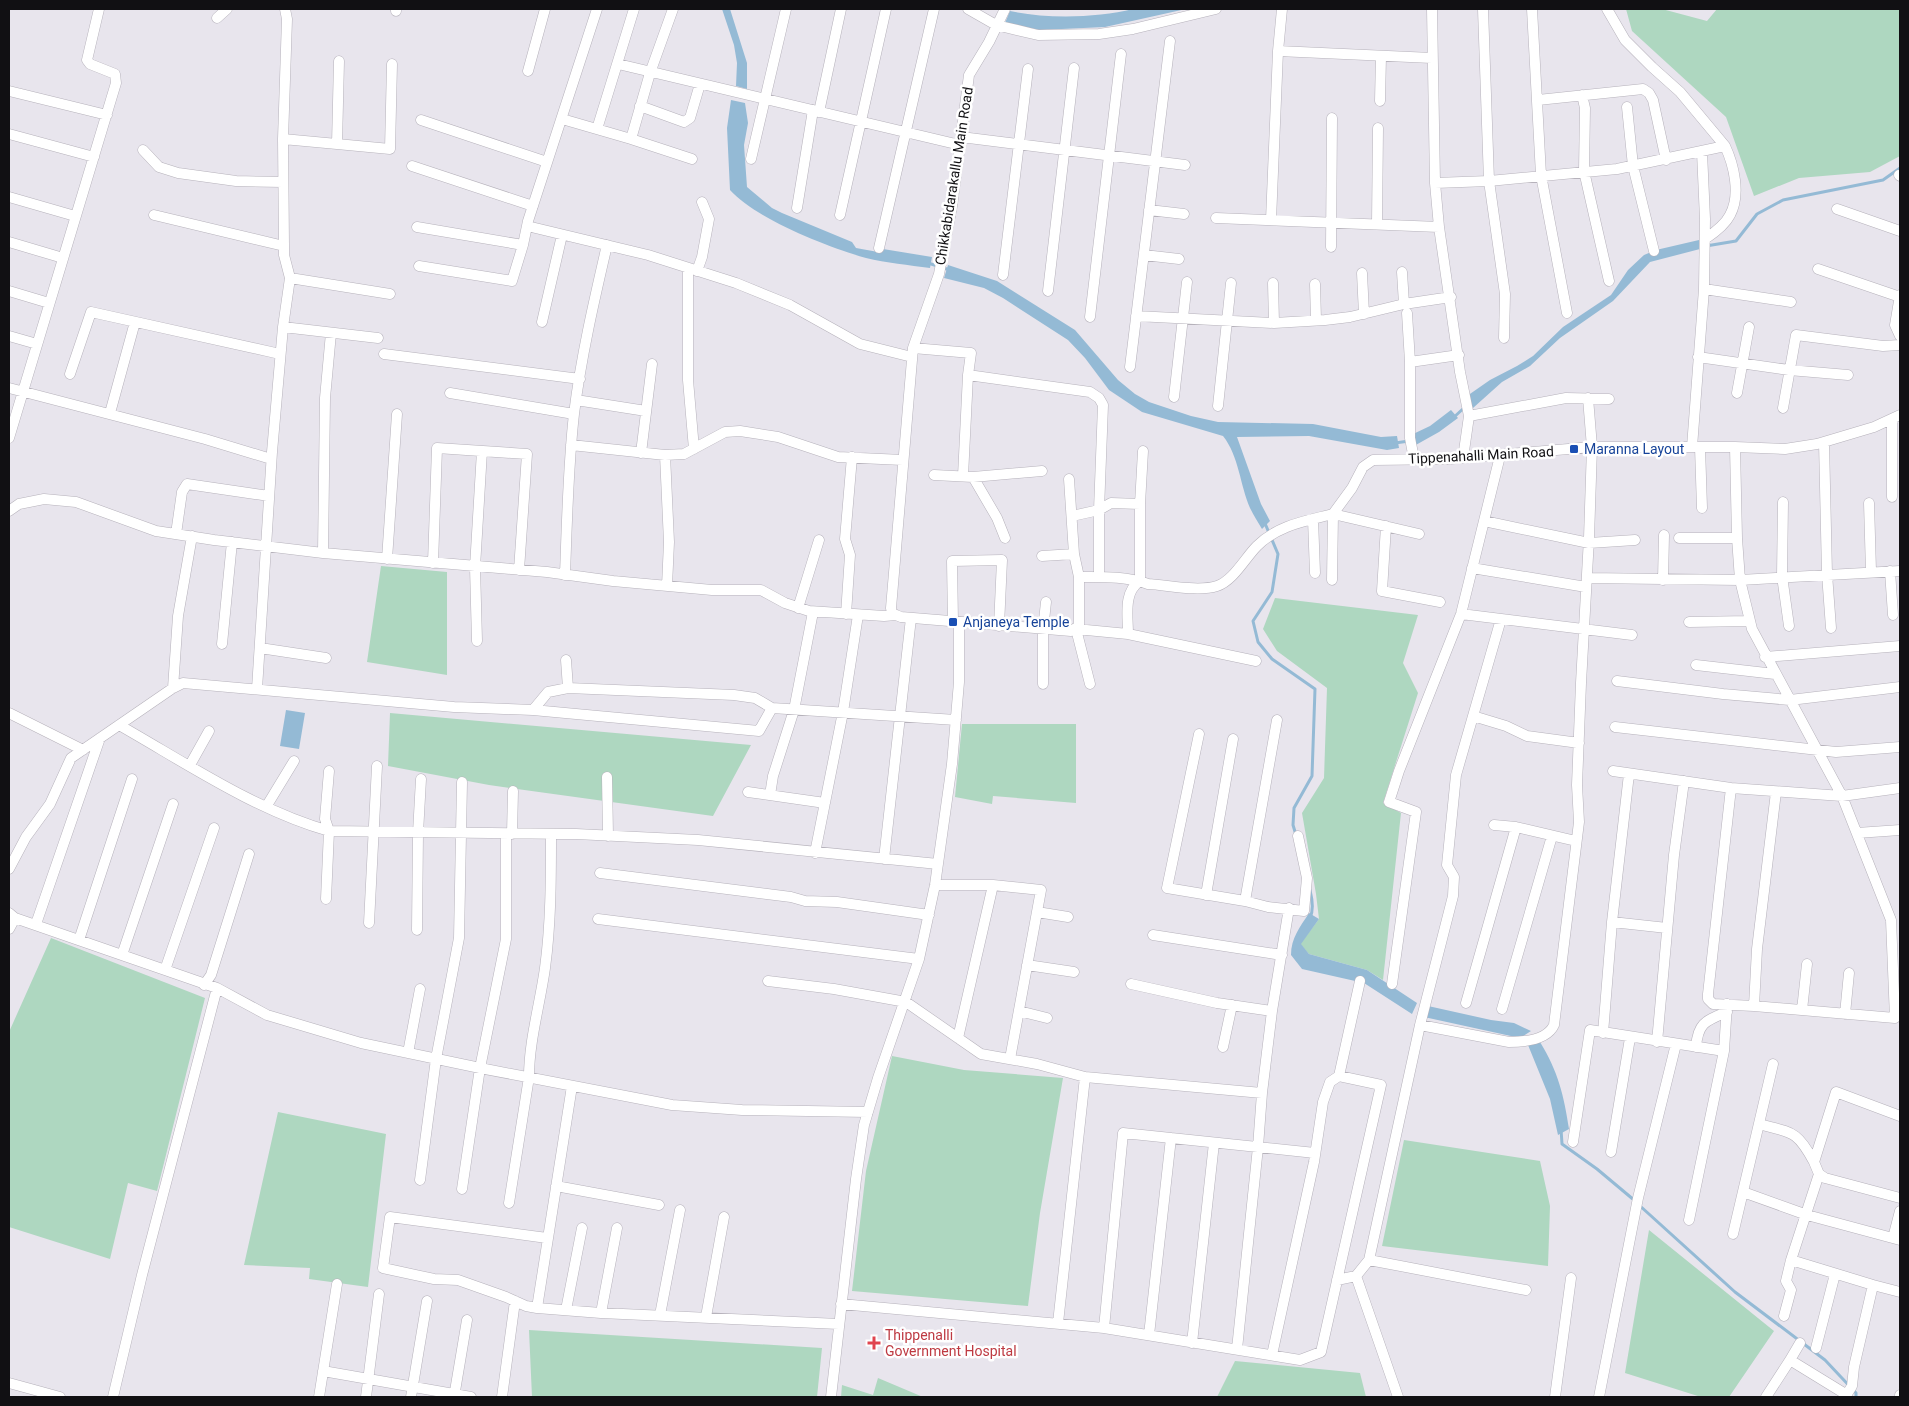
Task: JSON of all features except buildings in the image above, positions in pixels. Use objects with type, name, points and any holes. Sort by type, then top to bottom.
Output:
[{"type":"street","points":[[9,438],[116,83],[116,76],[112,72],[90,64],[87,60],[99,9]]},
{"type":"street","points":[[217,18],[227,9]]},
{"type":"street","points":[[257,689],[268,496],[280,354],[290,278],[284,255],[283,139],[287,19],[285,9]]},
{"type":"street","points":[[528,71],[545,9]]},
{"type":"street","points":[[419,266],[512,281],[533,206],[597,9]]},
{"type":"street","points":[[597,129],[634,9]]},
{"type":"street","points":[[631,139],[650,73],[673,9]]},
{"type":"street","points":[[751,159],[786,9]]},
{"type":"street","points":[[796,208],[816,111],[841,9]]},
{"type":"street","points":[[840,216],[886,9]]},
{"type":"street","points":[[879,248],[934,9]]},
{"type":"street","points":[[968,9],[996,25],[1038,35],[1099,34],[1133,29],[1216,9]]},
{"type":"street","points":[[1271,220],[1278,51],[1282,9]]},
{"type":"street","points":[[1432,9],[1435,183],[1439,227],[1468,411],[1463,458]]},
{"type":"street","points":[[1483,9],[1489,181],[1505,294],[1504,338]]},
{"type":"street","points":[[1532,9],[1541,174],[1567,313]]},
{"type":"street","points":[[1607,9],[1625,40],[1680,92],[1725,146],[1731,159],[1736,195],[1730,214],[1705,247]]},
{"type":"street","name":"Chikkabidarakallu Main Road","points":[[896,615],[892,612],[891,608],[912,352],[940,270],[952,206],[969,76],[989,42],[1004,10]]},
{"type":"street","points":[[1130,367],[1170,41]]},
{"type":"street","points":[[1278,51],[1432,58]]},
{"type":"street","points":[[1090,316],[1121,54]]},
{"type":"street","points":[[1380,101],[1382,56]]},
{"type":"street","points":[[337,144],[340,61]]},
{"type":"street","points":[[283,139],[390,149],[392,64]]},
{"type":"street","points":[[618,64],[905,132],[960,141],[1019,144],[1185,165]]},
{"type":"street","points":[[1048,291],[1074,68]]},
{"type":"street","points":[[1003,275],[1028,69]]},
{"type":"street","points":[[640,106],[684,122],[688,121],[700,84]]},
{"type":"street","points":[[1538,100],[1643,89],[1649,93],[1653,100],[1666,160]]},
{"type":"street","points":[[9,90],[107,115]]},
{"type":"street","points":[[1582,95],[1585,108],[1584,171],[1609,281]]},
{"type":"street","points":[[1627,107],[1633,166],[1654,251]]},
{"type":"street","points":[[1331,246],[1332,118]]},
{"type":"street","points":[[562,119],[692,159]]},
{"type":"street","points":[[421,120],[548,162]]},
{"type":"street","points":[[1377,224],[1378,128]]},
{"type":"street","points":[[9,134],[94,157]]},
{"type":"street","points":[[1435,183],[1489,181],[1541,174],[1633,166],[1725,146]]},
{"type":"street","points":[[143,150],[159,166],[178,173],[236,181],[283,182]]},
{"type":"street","points":[[1702,152],[1705,247],[1704,290],[1698,357],[1696,447],[1702,508]]},
{"type":"street","points":[[412,166],[533,206]]},
{"type":"street","points":[[9,197],[75,216]]},
{"type":"street","points":[[694,449],[688,380],[692,270],[702,257],[709,219],[702,202]]},
{"type":"street","points":[[1837,209],[1900,231]]},
{"type":"street","points":[[1149,210],[1184,214]]},
{"type":"street","points":[[154,215],[284,246]]},
{"type":"street","points":[[1216,218],[1439,227]]},
{"type":"street","points":[[527,226],[648,255],[736,283],[790,305],[860,344],[912,352],[971,353],[968,375],[968,477],[996,518],[1005,538]]},
{"type":"street","points":[[417,227],[523,245]]},
{"type":"street","points":[[542,322],[562,235]]},
{"type":"street","points":[[9,242],[62,258]]},
{"type":"street","points":[[565,575],[574,414],[607,245]]},
{"type":"street","points":[[1144,255],[1179,259]]},
{"type":"street","points":[[1818,269],[1900,296],[1896,325],[1900,336]]},
{"type":"street","points":[[1402,272],[1410,362],[1412,449]]},
{"type":"street","points":[[1362,273],[1364,314]]},
{"type":"street","points":[[290,278],[390,294]]},
{"type":"street","points":[[1174,397],[1187,282]]},
{"type":"street","points":[[1218,406],[1231,283]]},
{"type":"street","points":[[1273,283],[1274,323]]},
{"type":"street","points":[[1315,284],[1316,320]]},
{"type":"street","points":[[1704,290],[1790,302]]},
{"type":"street","points":[[9,291],[49,303]]},
{"type":"street","points":[[1136,316],[1274,323],[1316,320],[1406,308],[1450,297]]},
{"type":"street","points":[[70,374],[91,312],[280,354]]},
{"type":"street","points":[[110,413],[134,322]]},
{"type":"street","points":[[283,327],[378,338]]},
{"type":"street","points":[[1737,393],[1749,327]]},
{"type":"street","points":[[323,553],[325,398],[331,333]]},
{"type":"street","points":[[1784,408],[1796,335],[1883,346],[1900,344]]},
{"type":"street","points":[[9,336],[37,344]]},
{"type":"street","points":[[384,354],[580,380]]},
{"type":"street","points":[[1410,362],[1459,355]]},
{"type":"street","points":[[1698,357],[1790,370],[1848,375]]},
{"type":"street","points":[[641,453],[652,364]]},
{"type":"street","points":[[968,375],[1090,392],[1099,398],[1103,405],[1098,510],[1100,577]]},
{"type":"street","points":[[9,388],[110,413],[271,459]]},
{"type":"street","points":[[450,393],[574,414]]},
{"type":"street","points":[[1468,411],[1566,398],[1609,398]]},
{"type":"street","points":[[1420,1025],[1510,1042],[1529,1041],[1552,1030],[1579,822],[1577,785],[1578,743],[1589,543],[1592,447],[1588,398]]},
{"type":"street","points":[[576,400],[646,411]]},
{"type":"street","points":[[387,559],[397,414]]},
{"type":"street","points":[[1892,497],[1896,417]]},
{"type":"street","name":"Tippenahalli Main Road","points":[[1334,514],[1366,463],[1412,449],[1463,458],[1592,447],[1785,449],[1824,442],[1874,427],[1896,417]]},
{"type":"street","points":[[571,445],[665,455],[684,454],[725,432],[740,431],[778,437],[838,457],[903,460]]},
{"type":"street","points":[[1824,442],[1827,574],[1831,628]]},
{"type":"street","points":[[1731,788],[1708,999],[1713,1004],[1727,1008],[1754,1006],[1895,1018],[1895,919],[1842,796],[1765,657],[1750,622],[1740,580],[1735,447]]},
{"type":"street","points":[[433,563],[437,448],[527,454],[519,570]]},
{"type":"street","points":[[1140,581],[1140,504],[1143,451]]},
{"type":"street","points":[[476,641],[475,567],[482,452]]},
{"type":"street","points":[[665,455],[669,542],[667,586]]},
{"type":"street","points":[[1392,984],[1416,812],[1389,802],[1399,771],[1461,614],[1500,456]]},
{"type":"street","points":[[846,614],[850,555],[845,539],[852,457]]},
{"type":"street","points":[[934,475],[968,477],[1042,471]]},
{"type":"street","points":[[1070,480],[1074,554],[1079,577],[1080,622],[1076,629],[1090,684]]},
{"type":"street","points":[[176,534],[182,492],[187,484],[268,496]]},
{"type":"street","points":[[9,511],[19,504],[44,500],[76,502],[156,530],[232,542],[323,553],[519,570],[667,586],[712,590],[761,590],[798,608],[813,612],[896,615],[1043,630],[1070,632],[1076,629],[1128,634],[1256,661]]},
{"type":"street","points":[[1783,502],[1782,576],[1788,626]]},
{"type":"street","points":[[1072,516],[1098,510],[1111,503],[1140,504]]},
{"type":"street","points":[[1869,503],[1871,571]]},
{"type":"street","points":[[1332,580],[1334,514]]},
{"type":"street","points":[[1079,577],[1100,577],[1140,581],[1148,584],[1203,588],[1218,586],[1236,572],[1258,545],[1287,526],[1334,514],[1419,534]]},
{"type":"street","points":[[1313,519],[1314,573]]},
{"type":"street","points":[[1484,521],[1589,543],[1635,540]]},
{"type":"street","points":[[1386,526],[1382,591],[1440,602]]},
{"type":"street","points":[[1663,580],[1664,535]]},
{"type":"street","points":[[172,688],[178,616],[192,536]]},
{"type":"street","points":[[1679,538],[1737,538]]},
{"type":"street","points":[[798,608],[819,540]]},
{"type":"street","points":[[222,644],[232,542]]},
{"type":"street","points":[[1042,556],[1074,554]]},
{"type":"street","points":[[832,1397],[841,1304],[864,1125],[878,1078],[920,959],[947,808],[959,682],[952,561],[1002,560],[1000,626]]},
{"type":"street","points":[[1472,568],[1587,583],[1663,580],[1740,580],[1782,576],[1895,571],[1893,615]]},
{"type":"street","points":[[1128,634],[1129,598],[1132,586],[1140,581]]},
{"type":"street","points":[[1043,684],[1043,630],[1046,602]]},
{"type":"street","points":[[770,795],[773,776],[794,710],[813,612]]},
{"type":"street","points":[[1461,614],[1632,635]]},
{"type":"street","points":[[815,852],[843,712],[858,615]]},
{"type":"street","points":[[884,859],[911,618]]},
{"type":"street","points":[[1336,1280],[1356,1276],[1369,1260],[1420,1025],[1453,896],[1454,877],[1447,866],[1452,800],[1456,775],[1501,619]]},
{"type":"street","points":[[1689,622],[1750,622]]},
{"type":"street","points":[[1765,657],[1900,646]]},
{"type":"street","points":[[260,648],[326,658]]},
{"type":"street","points":[[566,660],[568,688]]},
{"type":"street","points":[[1696,665],[1775,674]]},
{"type":"street","points":[[1617,680],[1723,694],[1790,700],[1900,687]]},
{"type":"street","points":[[9,869],[26,837],[50,804],[70,758],[172,688],[183,684],[454,707],[533,710],[759,731],[772,708]]},
{"type":"street","points":[[533,710],[548,692],[568,688],[734,695],[755,698],[772,708],[956,720]]},
{"type":"street","points":[[9,713],[83,750]]},
{"type":"street","points":[[1473,716],[1506,726],[1527,736],[1578,743]]},
{"type":"street","points":[[1245,901],[1277,720]]},
{"type":"street","points":[[119,725],[266,807],[301,823],[329,831],[551,834],[698,840],[938,864]]},
{"type":"street","points":[[1616,727],[1836,752],[1900,747]]},
{"type":"street","points":[[190,765],[209,731]]},
{"type":"street","points":[[1199,734],[1167,888],[1304,911],[1307,878],[1298,836]]},
{"type":"street","points":[[36,924],[100,738]]},
{"type":"street","points":[[1206,894],[1233,739]]},
{"type":"street","points":[[266,807],[294,761]]},
{"type":"street","points":[[369,923],[377,766]]},
{"type":"street","points":[[326,899],[329,831],[325,819],[329,771]]},
{"type":"street","points":[[1613,771],[1731,788],[1842,796],[1900,788]]},
{"type":"street","points":[[1603,1033],[1612,922],[1629,774]]},
{"type":"street","points":[[608,777],[608,836]]},
{"type":"street","points":[[79,940],[132,779]]},
{"type":"street","points":[[417,930],[418,832],[421,779]]},
{"type":"street","points":[[1657,1042],[1667,928],[1684,781]]},
{"type":"street","points":[[420,1180],[436,1059],[459,938],[462,782]]},
{"type":"street","points":[[462,1189],[480,1068],[506,939],[509,834],[513,791]]},
{"type":"street","points":[[748,792],[825,803]]},
{"type":"street","points":[[1754,1006],[1757,949],[1776,792]]},
{"type":"street","points":[[122,955],[172,804]]},
{"type":"street","points":[[1494,825],[1516,827],[1576,841]]},
{"type":"street","points":[[1466,1003],[1516,827]]},
{"type":"street","points":[[164,970],[214,828]]},
{"type":"street","points":[[1857,833],[1900,830]]},
{"type":"street","points":[[509,1203],[529,1078],[529,1061],[545,967],[550,907],[551,834]]},
{"type":"street","points":[[1502,1010],[1552,836]]},
{"type":"street","points":[[204,984],[211,976],[249,854]]},
{"type":"street","points":[[600,873],[782,896],[805,901],[837,902],[928,914]]},
{"type":"street","points":[[934,885],[993,885],[1041,890],[1010,1060]]},
{"type":"street","points":[[958,1038],[993,885]]},
{"type":"street","points":[[1237,1349],[1262,1093],[1277,975],[1289,908]]},
{"type":"street","points":[[1037,912],[1068,917]]},
{"type":"street","points":[[9,929],[12,915],[217,988],[268,1015],[361,1043],[436,1059],[672,1105],[742,1110],[868,1112]]},
{"type":"street","points":[[598,919],[920,959]]},
{"type":"street","points":[[1612,922],[1667,928]]},
{"type":"street","points":[[1153,935],[1282,954]]},
{"type":"street","points":[[1802,1010],[1807,964]]},
{"type":"street","points":[[1027,965],[1074,972]]},
{"type":"street","points":[[1845,1014],[1849,973]]},
{"type":"street","points":[[768,981],[834,989],[906,1002],[981,1054],[1085,1077],[1262,1093]]},
{"type":"street","points":[[1272,1355],[1315,1153],[1323,1102],[1330,1082],[1338,1076],[1360,981]]},
{"type":"street","points":[[1131,984],[1232,1005],[1272,1011]]},
{"type":"street","points":[[113,1397],[142,1275],[217,988]]},
{"type":"street","points":[[408,1053],[420,989]]},
{"type":"street","points":[[1223,1047],[1232,1005]]},
{"type":"street","points":[[1696,1048],[1699,1027],[1727,1008]]},
{"type":"street","points":[[1688,1220],[1724,1051],[1727,1008]]},
{"type":"street","points":[[1019,1011],[1047,1018]]},
{"type":"street","points":[[1573,1142],[1590,1030],[1630,1038],[1724,1051]]},
{"type":"street","points":[[1611,1152],[1630,1038]]},
{"type":"street","points":[[1599,1397],[1637,1203],[1676,1044]]},
{"type":"street","points":[[1733,1234],[1773,1064]]},
{"type":"street","points":[[841,1304],[1104,1328],[1300,1360],[1321,1352],[1382,1085],[1338,1076]]},
{"type":"street","points":[[1058,1323],[1085,1077]]},
{"type":"street","points":[[537,1308],[572,1086]]},
{"type":"street","points":[[1814,1162],[1836,1092],[1900,1116]]},
{"type":"street","points":[[1759,1124],[1794,1134],[1804,1144],[1819,1174],[1825,1178],[1900,1198]]},
{"type":"street","points":[[1104,1328],[1123,1133],[1315,1153]]},
{"type":"street","points":[[1149,1335],[1171,1138]]},
{"type":"street","points":[[1192,1342],[1214,1143]]},
{"type":"street","points":[[1784,1316],[1791,1290],[1786,1282],[1791,1260],[1819,1174]]},
{"type":"street","points":[[556,1186],[659,1205]]},
{"type":"street","points":[[1743,1192],[1807,1215],[1897,1239],[1900,1211]]},
{"type":"street","points":[[660,1315],[680,1210]]},
{"type":"street","points":[[547,1238],[390,1217],[383,1268],[434,1278],[458,1280],[526,1306],[537,1308],[601,1313],[839,1324]]},
{"type":"street","points":[[706,1317],[724,1217]]},
{"type":"street","points":[[566,1310],[582,1228]]},
{"type":"street","points":[[601,1313],[617,1228]]},
{"type":"street","points":[[1369,1260],[1526,1290]]},
{"type":"street","points":[[1791,1260],[1900,1292]]},
{"type":"street","points":[[1816,1348],[1835,1274]]},
{"type":"street","points":[[1356,1276],[1398,1397]]},
{"type":"street","points":[[1555,1397],[1571,1278]]},
{"type":"street","points":[[319,1397],[337,1284]]},
{"type":"street","points":[[1790,1360],[1846,1396],[1852,1386],[1854,1367],[1873,1285]]},
{"type":"street","points":[[366,1397],[379,1294]]},
{"type":"street","points":[[412,1392],[427,1301]]},
{"type":"street","points":[[502,1397],[516,1301]]},
{"type":"street","points":[[454,1396],[467,1320]]},
{"type":"street","points":[[1766,1397],[1800,1343]]},
{"type":"street","points":[[323,1371],[369,1380],[412,1392],[471,1397]]},
{"type":"street","points":[[9,1383],[46,1396],[60,1397]]},
{"type":"green space","points":[[1626,9],[1662,9],[1707,21],[1717,9],[1900,9],[1900,156],[1870,172],[1799,178],[1754,196],[1726,117],[1632,31]]},
{"type":"green space","points":[[381,566],[447,572],[447,675],[367,662]]},
{"type":"green space","points":[[1275,598],[1418,615],[1403,663],[1418,693],[1383,803],[1401,813],[1383,980],[1367,970],[1309,954],[1300,944],[1319,919],[1302,813],[1324,778],[1327,688],[1277,651],[1263,629]]},
{"type":"green space","points":[[390,713],[751,745],[713,816],[489,785],[388,766]]},
{"type":"green space","points":[[962,724],[1076,724],[1076,803],[993,796],[992,804],[955,797]]},
{"type":"green space","points":[[51,938],[205,998],[157,1191],[128,1183],[110,1259],[9,1227],[9,1032]]},
{"type":"green space","points":[[892,1056],[964,1070],[1063,1078],[1040,1213],[1028,1306],[852,1291],[866,1171]]},
{"type":"green space","points":[[278,1112],[386,1134],[368,1287],[309,1279],[310,1268],[244,1265]]},
{"type":"green space","points":[[1404,1140],[1540,1161],[1550,1206],[1548,1266],[1382,1246]]},
{"type":"green space","points":[[1649,1230],[1774,1331],[1729,1397],[1701,1397],[1625,1373]]},
{"type":"green space","points":[[529,1330],[822,1348],[817,1397],[532,1397]]},
{"type":"green space","points":[[1235,1361],[1360,1373],[1366,1397],[1217,1397]]},
{"type":"green space","points":[[878,1378],[923,1397],[841,1397],[842,1385],[873,1395]]},
{"type":"water","points":[[722,9],[730,9],[747,63],[747,89],[736,86],[737,63],[734,45]]},
{"type":"water","points":[[1133,9],[1186,9],[1105,27],[1040,30],[1005,23],[1010,11],[1039,15],[1088,16]]},
{"type":"water","points":[[731,100],[745,103],[748,123],[744,145],[747,187],[772,208],[852,242],[856,248],[878,252],[883,249],[932,257],[930,268],[874,260],[832,247],[793,231],[742,201],[730,190],[727,128]]},
{"type":"water","points":[[1699,240],[1700,249],[1650,262],[1613,301],[1560,338],[1530,366],[1502,382],[1473,408],[1467,396],[1490,380],[1533,356],[1563,327],[1611,295],[1628,270],[1644,255],[1656,250]]},
{"type":"water","points":[[948,265],[997,281],[1075,330],[1118,380],[1135,394],[1149,402],[1191,416],[1218,422],[1313,424],[1381,437],[1397,436],[1399,448],[1387,450],[1309,436],[1237,437],[1261,504],[1270,521],[1262,529],[1250,508],[1233,452],[1223,436],[1142,412],[1109,390],[1085,358],[1068,340],[984,288],[944,278]]},
{"type":"water","points":[[1451,410],[1458,418],[1439,432],[1414,446],[1411,435],[1430,426]]},
{"type":"water","points":[[286,710],[305,713],[299,749],[280,746]]},
{"type":"water","points":[[1309,913],[1319,919],[1301,944],[1309,954],[1367,970],[1417,1003],[1412,1014],[1364,983],[1302,969],[1291,955],[1291,949],[1297,933]]},
{"type":"water","points":[[1428,1006],[1491,1020],[1514,1023],[1531,1031],[1520,1038],[1424,1017]]},
{"type":"water","points":[[1540,1042],[1556,1074],[1565,1106],[1569,1129],[1558,1135],[1550,1099],[1528,1045]]},
{"type":"waterway","points":[[1706,246],[1736,241],[1757,214],[1783,200],[1883,180],[1900,168]]},
{"type":"waterway","points":[[928,263],[950,270]]},
{"type":"waterway","points":[[1453,418],[1465,407]]},
{"type":"waterway","points":[[1395,443],[1409,441]]},
{"type":"waterway","points":[[1264,521],[1278,554],[1272,592],[1253,621],[1258,642],[1272,659],[1315,689],[1312,776],[1294,808],[1293,825],[1296,835]]},
{"type":"waterway","points":[[1310,890],[1312,900],[1310,918]]},
{"type":"waterway","points":[[1561,1129],[1562,1144],[1597,1169],[1634,1200]]},
{"type":"waterway","points":[[1639,1205],[1735,1292],[1825,1360],[1856,1393],[1856,1397]]},
{"type":"place","name":"Maranna Layout","points":[[1574,449]]},
{"type":"place","name":"Anjaneya Temple","points":[[953,622]]},
{"type":"place","name":"Thippenalli Government Hospital","points":[[874,1343]]}]
